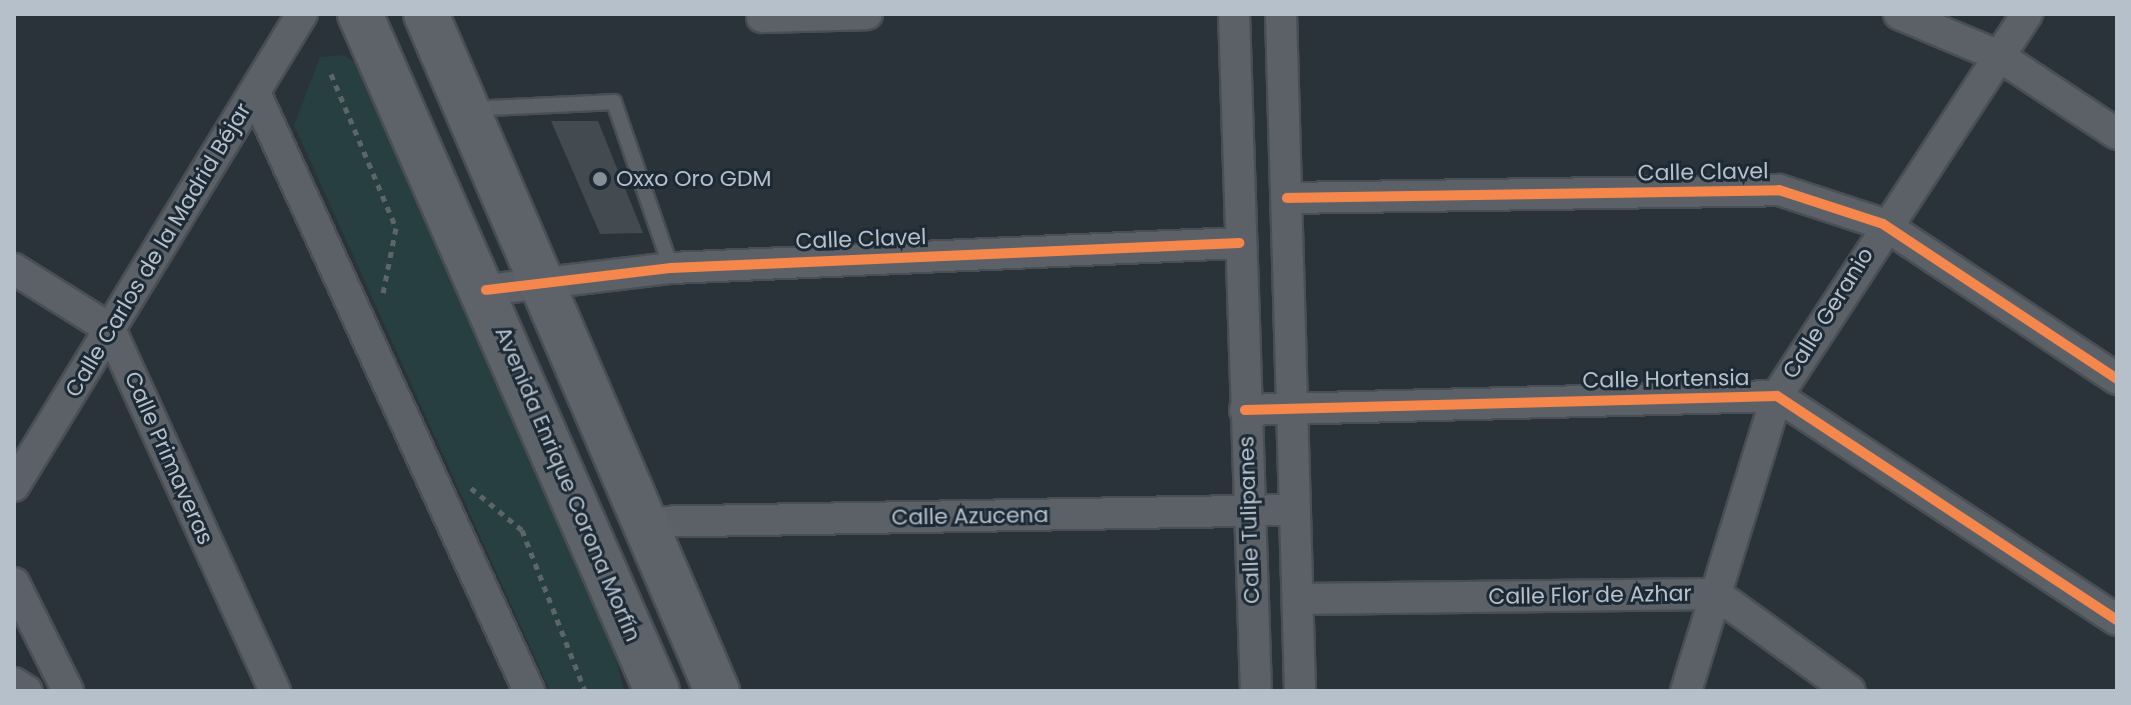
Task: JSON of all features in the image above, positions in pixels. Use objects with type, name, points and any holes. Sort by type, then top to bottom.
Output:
[{"type":"main road","name":"Avenida Enrique Corona Morfín","points":[[360,14],[486,290],[657,691]]},
{"type":"main road","points":[[426,14],[537,280],[717,691]]},
{"type":"street","name":"Calle Carlos de la Madrid Béjar","points":[[14,486],[255,93],[281,27],[302,14]]},
{"type":"street","points":[[762,17],[867,14]]},
{"type":"street","name":"Calle Tulipanes","points":[[1234,14],[1239,243],[1256,691]]},
{"type":"street","name":"Calle Tulipanes","points":[[1281,14],[1300,691]]},
{"type":"street","points":[[1899,14],[1999,56],[2117,134]]},
{"type":"street","name":"Calle Geranio","points":[[1686,691],[1777,396],[1883,224],[2027,14]]},
{"type":"street","points":[[255,93],[529,691]]},
{"type":"street","name":"Calle Clavel","points":[[1287,198],[1779,190],[1883,224],[2117,379]]},
{"type":"street","name":"Calle Clavel","points":[[486,290],[537,280],[671,268],[1239,243]]},
{"type":"street","points":[[14,269],[110,329]]},
{"type":"street","name":"Calle Primaveras","points":[[110,329],[275,691]]},
{"type":"street","name":"Calle Hortensia","points":[[1245,410],[1777,396],[2117,620]]},
{"type":"street","name":"Calle Azucena","points":[[645,522],[1295,510]]},
{"type":"street","points":[[14,583],[68,691]]},
{"type":"street","name":"Calle Flor de Azhar","points":[[1298,599],[1716,594],[1850,691]]},
{"type":"street","points":[[14,683],[27,691]]},
{"type":"lane","points":[[467,109],[614,102],[671,268]]},
{"type":"path","points":[[331,74],[396,228],[381,289],[388,303]]},
{"type":"path","points":[[464,473],[522,530],[585,691]]},
{"type":"green space","points":[[344,55],[362,67],[611,638],[624,691],[550,691],[294,125],[320,57]]},
{"type":"building","points":[[551,121],[598,121],[643,233],[600,234]]},
{"type":"cycle path","points":[[1287,198],[1779,190],[1883,224],[2117,379]]},
{"type":"cycle path","points":[[486,290],[671,268],[1239,243]]},
{"type":"cycle path","points":[[1245,410],[1777,396],[2117,620]]},
{"type":"place","name":"Oxxo Oro GDM","points":[[600,179]]}]
